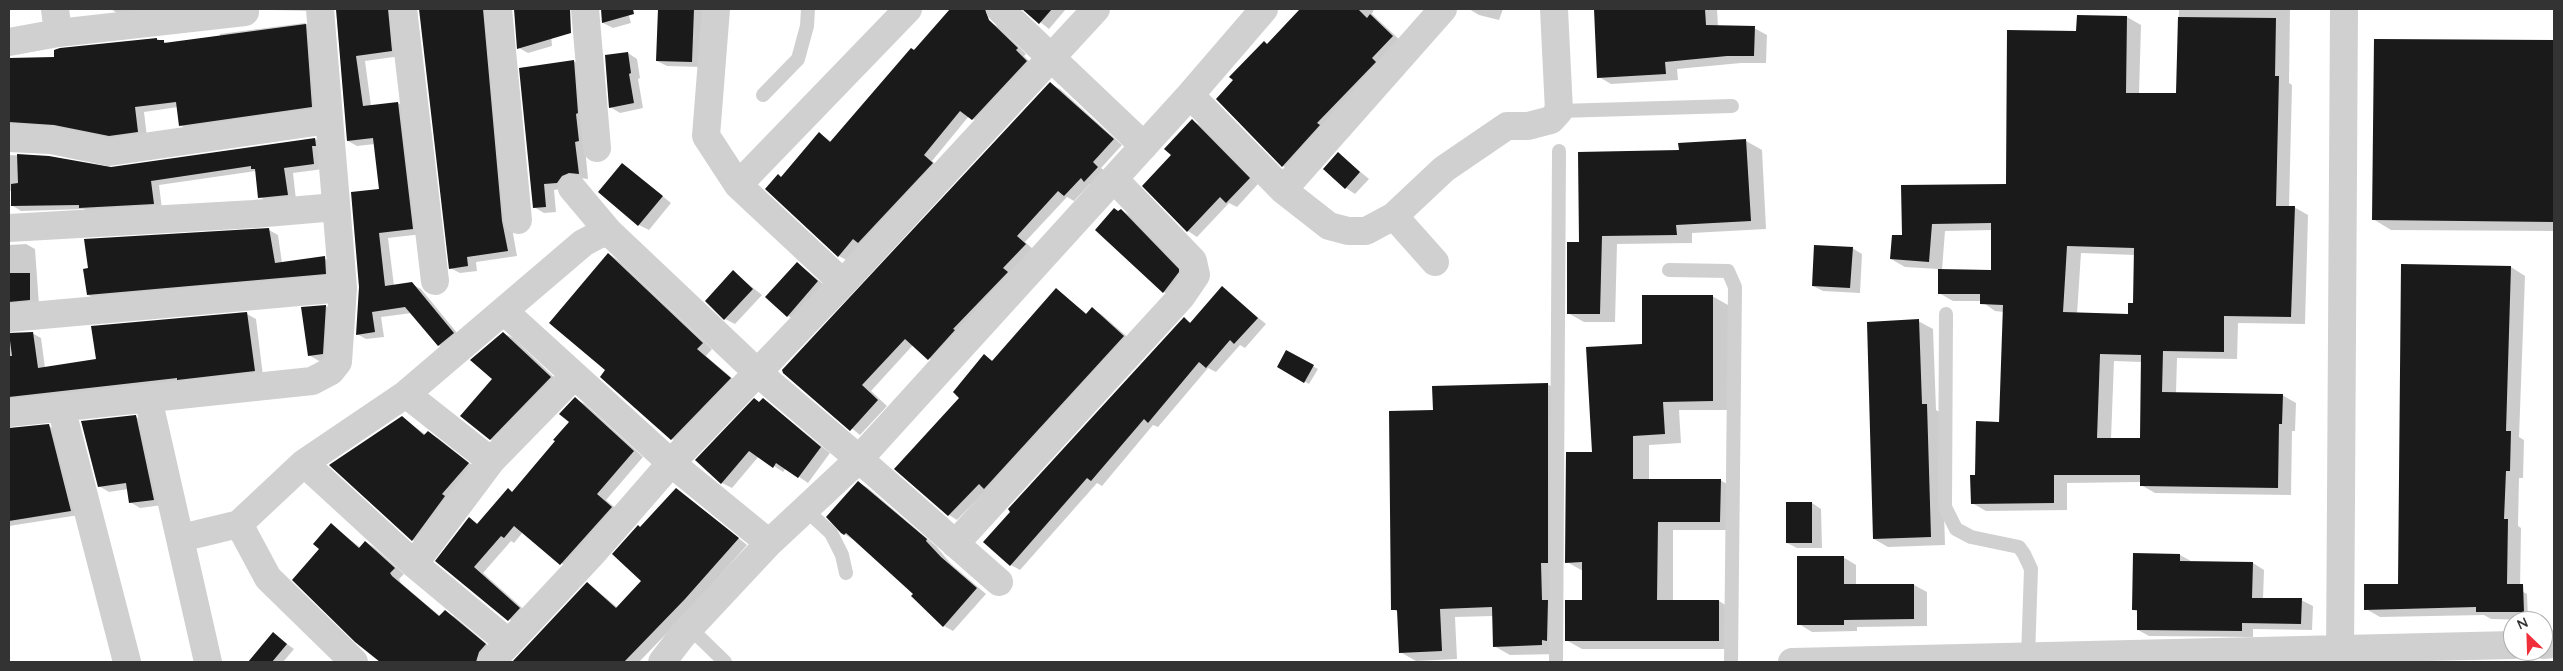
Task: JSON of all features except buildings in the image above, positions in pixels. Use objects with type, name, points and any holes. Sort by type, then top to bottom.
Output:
[{"type":"street","points":[[9,42],[56,21],[245,12],[245,9]]},
{"type":"street","points":[[9,413],[312,381],[332,371],[338,362],[343,288],[320,9]]},
{"type":"street","points":[[403,9],[435,281]]},
{"type":"street","points":[[498,9],[518,220]]},
{"type":"street","points":[[585,9],[597,148]]},
{"type":"street","points":[[716,9],[706,136],[738,185],[843,283]]},
{"type":"street","points":[[738,185],[908,9]]},
{"type":"street","points":[[1000,9],[1144,146]]},
{"type":"street","points":[[304,463],[414,564],[500,653],[591,555],[671,463],[843,283],[1096,9]]},
{"type":"street","points":[[662,662],[690,628],[769,543],[859,459],[1190,95],[1264,9]]},
{"type":"street","points":[[1283,190],[1443,9]]},
{"type":"street","points":[[1190,95],[1283,190],[1329,226],[1348,231],[1366,231],[1394,216],[1444,169],[1508,126],[1528,126],[1551,120],[1559,111],[1554,9]]},
{"type":"street","points":[[2340,656],[2344,9]]},
{"type":"street","points":[[9,138],[51,140],[110,152],[329,120]]},
{"type":"street","points":[[955,544],[1181,297],[1196,275],[1193,261],[1114,179]]},
{"type":"street","points":[[572,188],[609,232],[758,373],[999,582]]},
{"type":"street","points":[[9,228],[254,214],[336,207]]},
{"type":"street","points":[[1394,216],[1435,262]]},
{"type":"street","points":[[181,538],[239,524],[304,463],[406,394],[505,312],[584,243],[598,235],[609,232]]},
{"type":"street","points":[[9,318],[343,288]]},
{"type":"street","points":[[505,312],[671,463],[769,543]]},
{"type":"street","points":[[414,564],[491,461],[574,376]]},
{"type":"street","points":[[406,394],[491,461]]},
{"type":"street","points":[[148,398],[208,662]]},
{"type":"street","points":[[61,407],[127,662]]},
{"type":"street","points":[[239,524],[268,578],[354,662]]},
{"type":"street","points":[[1792,662],[2028,657],[2102,659],[2340,656],[2503,647]]},
{"type":"lane","points":[[763,95],[798,59],[807,26],[808,9]]},
{"type":"lane","points":[[1559,111],[1732,106]]},
{"type":"lane","points":[[1556,662],[1559,151]]},
{"type":"lane","points":[[1669,270],[1728,271],[1735,287],[1731,662]]},
{"type":"lane","points":[[1946,314],[1945,507],[1956,529],[1971,537],[2019,547],[2024,554],[2031,569],[2028,657]]},
{"type":"lane","points":[[805,509],[831,533],[842,556],[846,573]]},
{"type":"lane","points":[[690,628],[725,662]]}]
